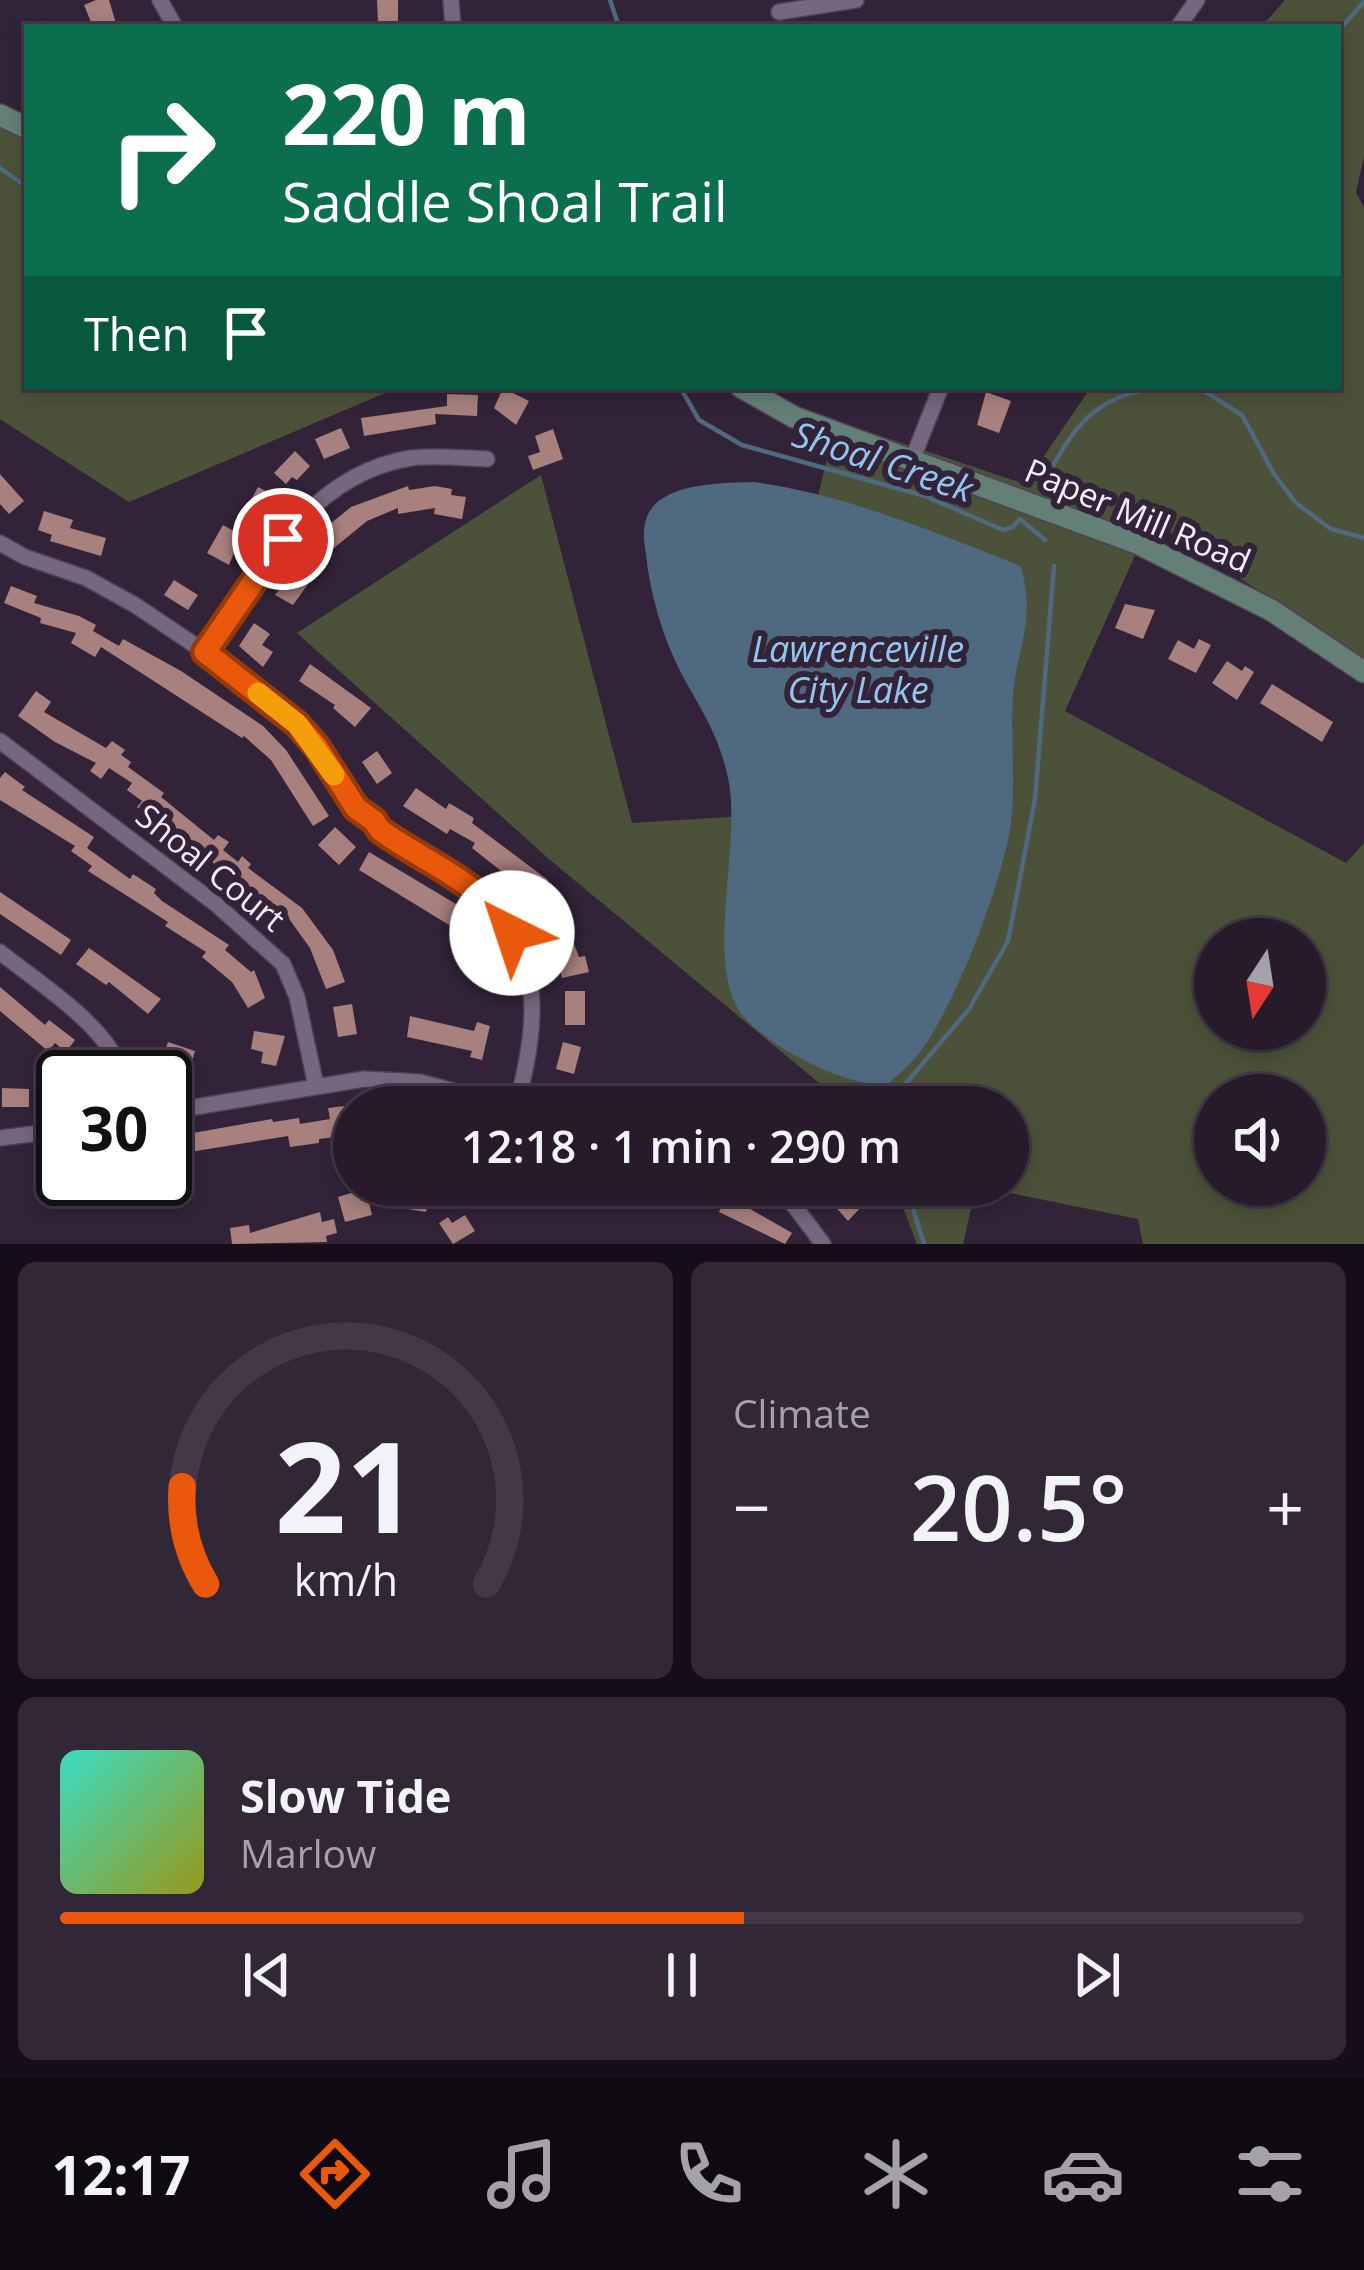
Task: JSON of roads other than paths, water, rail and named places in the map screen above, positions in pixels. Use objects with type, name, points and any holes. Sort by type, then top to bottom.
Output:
[{"type":"street","points":[[779,13],[856,0]]},
{"type":"street","name":"Paper Mill Road","points":[[747,390],[794,417],[1139,544],[1270,610],[1364,672]]},
{"type":"street","points":[[912,460],[940,390]]},
{"type":"street","points":[[205,652],[300,517],[331,492],[368,471],[409,458],[487,459]]},
{"type":"street","points":[[0,543],[135,604],[205,652],[297,724],[356,808],[380,830],[461,878],[502,916],[529,970],[533,998],[531,1051],[520,1086]]},
{"type":"street","name":"Shoal Court","points":[[0,741],[216,904],[283,964],[303,1018],[316,1086]]},
{"type":"street","points":[[0,952],[80,1014],[111,1050]]},
{"type":"street","points":[[192,1107],[364,1079],[435,1086]]},
{"type":"street","points":[[0,1138],[36,1133]]},
{"type":"street","points":[[794,1206],[824,1244]]},
{"type":"water","name":"Lawrenceville City Lake","points":[[754,482],[855,505],[1021,567],[1027,603],[1013,694],[1007,846],[976,942],[948,1005],[920,1052],[888,1084],[851,1079],[806,1062],[749,1022],[729,987],[724,931],[731,838],[729,783],[716,740],[663,631],[644,531],[654,505],[678,491]]},
{"type":"waterway","points":[[610,0],[618,24]]},
{"type":"waterway","points":[[1341,28],[1364,2]]},
{"type":"waterway","name":"Shoal Creek","points":[[0,168],[24,185]]},
{"type":"waterway","name":"Shoal Creek","points":[[682,390],[699,420],[742,445],[925,496],[1003,530],[1020,519],[1045,540]]},
{"type":"waterway","name":"Shoal Creek","points":[[1042,487],[1064,446],[1089,416],[1121,397],[1149,390]]},
{"type":"waterway","name":"Shoal Creek","points":[[1203,390],[1242,415],[1296,503],[1331,529],[1364,538]]},
{"type":"waterway","points":[[904,1086],[969,1009],[1008,941],[1035,799],[1054,566]]},
{"type":"waterway","points":[[914,1206],[924,1244]]}]
